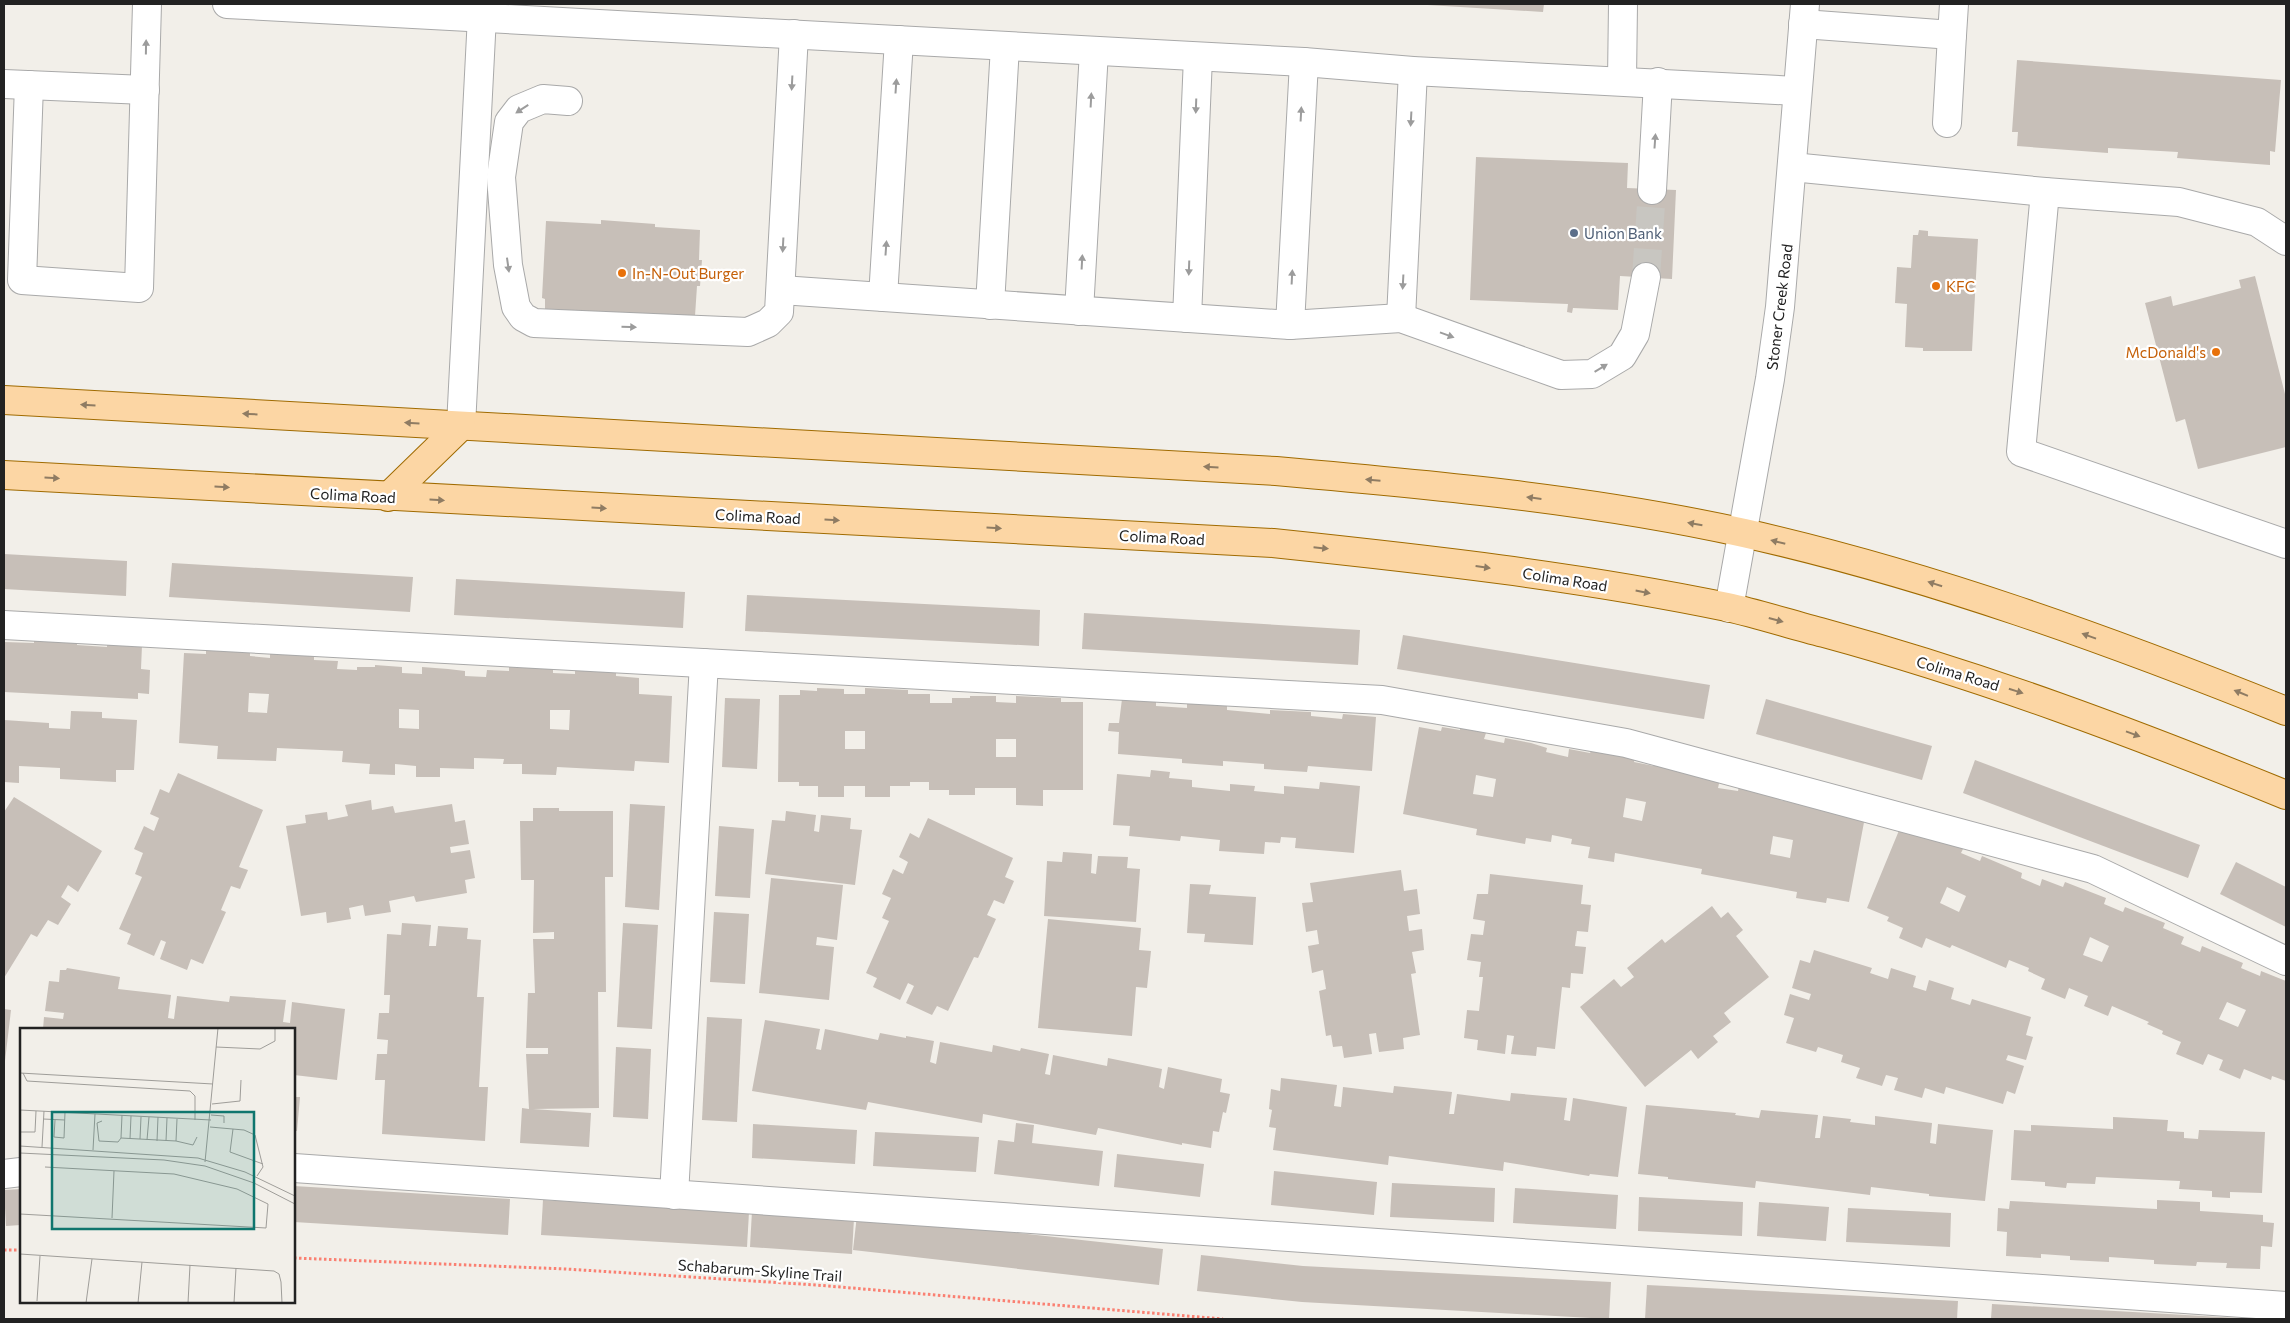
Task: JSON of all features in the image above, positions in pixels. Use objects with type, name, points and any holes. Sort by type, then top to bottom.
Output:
[{"type":"main road","points":[[4,400],[1276,471],[1425,485],[1580,503],[1743,533],[1886,569],[2037,617],[2191,673],[2286,711]]},
{"type":"main road","points":[[388,497],[461,426]]},
{"type":"main road","name":"Colima Road","points":[[4,475],[1273,543],[1415,558],[1571,579],[1729,608],[1872,646],[2019,692],[2164,746],[2286,795]]},
{"type":"street","points":[[145,90],[16,84],[22,280],[139,288],[145,90],[147,4]]},
{"type":"street","points":[[227,4],[482,16],[1304,62],[1413,71],[1622,80],[1797,91]]},
{"type":"street","points":[[1622,80],[1623,4]]},
{"type":"street","points":[[1947,123],[1954,4]]},
{"type":"street","points":[[1804,14],[1952,35]]},
{"type":"street","name":"Stoner Creek Road","points":[[1729,608],[1776,334],[1804,14]]},
{"type":"street","points":[[461,426],[482,16]]},
{"type":"street","points":[[568,101],[543,99],[519,109],[509,122],[502,177],[508,264],[516,307],[523,317],[534,323],[748,332],[768,323],[779,312],[794,34]]},
{"type":"street","points":[[883,297],[899,40]]},
{"type":"street","points":[[990,305],[1005,46]]},
{"type":"street","points":[[1079,311],[1094,51]]},
{"type":"street","points":[[1187,318],[1198,57]]},
{"type":"street","points":[[1290,325],[1304,62]]},
{"type":"street","points":[[1401,318],[1413,71]]},
{"type":"street","points":[[1652,190],[1658,82]]},
{"type":"street","points":[[1792,167],[2045,192],[2179,202],[2257,222],[2286,241]]},
{"type":"street","points":[[2045,192],[2021,452],[2286,544]]},
{"type":"street","points":[[781,290],[1290,325],[1401,318],[1561,374],[1592,374],[1622,356],[1635,334],[1646,277]]},
{"type":"street","points":[[4,625],[1382,700],[1626,744],[2093,869],[2286,961]]},
{"type":"street","points":[[674,1195],[704,663]]},
{"type":"street","points":[[295,1168],[2286,1306]]},
{"type":"street","points":[[4,1174],[20,1172]]},
{"type":"path","points":[[4,1250],[20,1250]]},
{"type":"path","name":"Schabarum-Skyline Trail","points":[[295,1258],[566,1269],[816,1285],[1223,1319]]},
{"type":"building","points":[[1411,4],[1544,4],[1543,12]]},
{"type":"building","points":[[2017,60],[2281,80],[2275,152],[2270,151],[2270,165],[2177,158],[2178,152],[2108,148],[2108,153],[2017,146],[2018,132],[2012,132]]},
{"type":"building","name":"Union Bank","points":[[1476,157],[1628,163],[1627,188],[1676,190],[1672,279],[1620,276],[1618,310],[1573,308],[1572,313],[1567,312],[1568,304],[1470,300]]},
{"type":"building","name":"In-N-Out Burger","points":[[601,220],[655,224],[655,227],[700,230],[699,260],[702,260],[700,286],[697,286],[695,316],[640,313],[640,320],[545,314],[545,299],[542,298],[546,221],[601,224]]},
{"type":"building","name":"KFC","points":[[1919,230],[1928,231],[1928,236],[1978,239],[1972,351],[1923,351],[1923,348],[1905,347],[1907,304],[1895,303],[1897,267],[1911,268],[1913,235],[1918,235]]},
{"type":"building","name":"McDonald's","points":[[2255,276],[2286,398],[2286,447],[2198,469],[2185,419],[2176,422],[2145,303],[2171,296],[2173,306],[2241,288],[2239,280]]},
{"type":"building","points":[[4,554],[127,561],[126,596],[4,589]]},
{"type":"building","points":[[172,563],[413,577],[410,612],[169,597]]},
{"type":"building","points":[[456,579],[685,592],[683,628],[454,615]]},
{"type":"building","points":[[747,595],[1040,610],[1039,646],[745,631]]},
{"type":"building","points":[[1084,613],[1360,630],[1358,665],[1082,649]]},
{"type":"building","points":[[1403,635],[1710,685],[1704,719],[1397,669]]},
{"type":"building","points":[[34,639],[77,641],[77,645],[107,647],[107,643],[142,645],[141,669],[150,670],[149,694],[138,693],[138,699],[4,692],[4,642],[34,643]]},
{"type":"building","points":[[224,649],[250,651],[250,656],[270,658],[270,651],[314,656],[314,660],[338,661],[337,669],[357,670],[357,667],[375,667],[375,665],[402,667],[402,673],[422,674],[422,667],[465,671],[465,676],[486,677],[487,670],[509,671],[509,667],[527,668],[527,665],[553,667],[553,673],[575,674],[575,668],[601,669],[601,671],[616,672],[616,676],[639,678],[639,694],[672,696],[669,763],[635,761],[634,771],[557,767],[556,775],[522,774],[522,764],[503,764],[504,759],[474,758],[474,769],[440,768],[440,777],[416,777],[416,766],[395,764],[395,775],[369,774],[370,764],[342,762],[343,751],[277,748],[276,761],[217,759],[218,746],[179,743],[184,653],[206,654],[206,651],[224,651]],"holes":[[[249,693],[269,694],[267,713],[248,712]],[[399,709],[419,710],[419,729],[399,728]],[[550,710],[570,710],[569,730],[550,729]]]},
{"type":"building","points":[[817,688],[844,689],[844,694],[865,694],[865,688],[908,690],[908,694],[930,694],[930,703],[952,703],[952,698],[970,698],[970,696],[996,696],[996,702],[1016,703],[1016,696],[1061,698],[1061,702],[1083,702],[1083,790],[1043,790],[1043,806],[1016,805],[1016,788],[975,788],[975,795],[949,795],[949,790],[929,790],[929,782],[910,782],[910,786],[890,786],[890,797],[865,797],[865,786],[844,786],[844,797],[818,797],[818,786],[799,786],[799,782],[778,782],[779,695],[800,695],[800,690],[817,691]],"holes":[[[845,731],[865,731],[865,749],[845,749]],[[996,739],[1016,739],[1016,757],[996,757]]]},
{"type":"building","points":[[725,698],[760,699],[757,769],[722,767]]},
{"type":"building","points":[[1122,699],[1156,701],[1156,706],[1187,708],[1187,703],[1227,706],[1227,710],[1270,714],[1270,710],[1311,712],[1311,716],[1342,719],[1343,714],[1376,717],[1372,771],[1308,766],[1307,772],[1264,769],[1264,764],[1223,761],[1223,766],[1182,763],[1182,759],[1118,754],[1119,732],[1108,731],[1109,723],[1119,723]]},
{"type":"building","points":[[1766,699],[1932,746],[1922,780],[1756,734]]},
{"type":"building","points":[[71,711],[102,712],[102,718],[137,720],[134,770],[116,770],[116,782],[60,779],[60,768],[19,766],[19,783],[4,782],[4,720],[49,723],[49,728],[70,729]]},
{"type":"building","points":[[1419,727],[1441,731],[1442,727],[1486,733],[1484,739],[1504,743],[1505,738],[1531,743],[1547,748],[1546,752],[1568,757],[1569,749],[1590,753],[1592,749],[1635,757],[1634,762],[1654,766],[1655,761],[1720,779],[1718,788],[1738,791],[1739,786],[1781,795],[1780,800],[1865,817],[1849,902],[1827,898],[1826,903],[1796,898],[1797,892],[1701,874],[1702,869],[1615,853],[1614,862],[1588,858],[1590,847],[1571,844],[1572,839],[1552,835],[1551,842],[1526,838],[1525,844],[1476,835],[1477,829],[1403,814]],"holes":[[[1476,775],[1496,779],[1493,797],[1473,794]],[[1626,798],[1646,802],[1642,821],[1623,817]],[[1773,836],[1793,840],[1790,858],[1770,854]]]},
{"type":"building","points":[[1975,760],[2200,845],[2188,878],[1963,793]]},
{"type":"building","points":[[1151,770],[1170,772],[1169,778],[1192,780],[1192,787],[1230,791],[1230,784],[1255,786],[1254,791],[1284,794],[1284,786],[1319,789],[1320,782],[1360,786],[1354,853],[1295,848],[1296,838],[1281,837],[1280,843],[1265,842],[1264,854],[1219,851],[1220,840],[1181,836],[1180,841],[1129,836],[1130,826],[1113,825],[1117,774],[1150,777]]},
{"type":"building","points":[[178,773],[263,810],[239,867],[248,870],[240,889],[231,886],[221,910],[226,912],[203,964],[191,959],[187,970],[160,959],[166,942],[161,940],[154,956],[127,944],[131,934],[119,929],[142,877],[135,874],[143,853],[134,849],[144,826],[154,831],[159,818],[150,814],[160,789],[169,793]]},
{"type":"building","points":[[14,797],[102,851],[78,892],[68,885],[61,897],[71,904],[58,925],[48,920],[37,937],[31,934],[4,978],[4,812]]},
{"type":"building","points":[[371,800],[372,810],[393,806],[395,813],[452,804],[455,822],[465,820],[469,844],[450,847],[451,853],[470,850],[475,878],[465,880],[467,893],[416,902],[414,896],[389,901],[391,912],[365,916],[363,905],[349,908],[351,919],[327,923],[326,912],[301,916],[286,826],[306,823],[305,815],[327,812],[328,820],[348,816],[345,805]]},
{"type":"building","points":[[630,804],[665,806],[659,910],[625,907]]},
{"type":"building","points":[[533,808],[559,808],[559,811],[613,811],[613,877],[605,877],[606,992],[598,992],[599,1108],[533,1109],[591,1113],[589,1147],[520,1143],[522,1108],[529,1109],[526,1054],[548,1054],[548,1048],[526,1048],[528,993],[535,993],[533,939],[554,939],[554,932],[533,933],[534,880],[521,880],[520,821],[533,821]]},
{"type":"building","points":[[786,811],[816,815],[814,831],[819,832],[821,815],[851,818],[850,829],[862,830],[855,885],[765,874],[772,820],[785,821]]},
{"type":"building","points":[[928,818],[1013,858],[1005,877],[1014,881],[1004,904],[994,900],[987,915],[996,919],[978,958],[974,957],[948,1011],[937,1006],[932,1015],[906,1003],[914,986],[908,983],[900,1000],[873,987],[877,978],[866,973],[889,921],[882,918],[891,898],[882,894],[893,869],[903,874],[908,862],[899,857],[910,833],[919,838]]},
{"type":"building","points":[[719,826],[754,829],[750,898],[715,896]]},
{"type":"building","points":[[1900,828],[1920,837],[1923,832],[1963,849],[1961,853],[1980,861],[1982,856],[2022,873],[2021,878],[2040,886],[2042,879],[2063,887],[2065,882],[2106,898],[2104,904],[2123,912],[2125,907],[2165,923],[2163,928],[2184,937],[2181,944],[2200,952],[2202,946],[2243,963],[2241,968],[2260,976],[2261,971],[2286,981],[2286,1081],[2272,1076],[2271,1080],[2244,1069],[2240,1079],[2219,1070],[2223,1060],[2208,1054],[2203,1065],[2176,1054],[2181,1042],[2162,1034],[2163,1031],[2147,1024],[2149,1022],[2112,1006],[2108,1016],[2084,1006],[2088,996],[2069,988],[2065,999],[2041,989],[2045,979],[2028,971],[2029,968],[2009,960],[2006,968],[1952,945],[1950,948],[1926,938],[1922,948],[1899,938],[1903,928],[1887,921],[1889,917],[1867,908]],"holes":[[[1947,887],[1966,896],[1959,912],[1940,903]],[[2090,937],[2109,946],[2102,962],[2083,955]],[[2227,1002],[2246,1010],[2238,1027],[2219,1019]]]},
{"type":"building","points":[[1063,852],[1092,854],[1091,873],[1096,874],[1098,856],[1128,857],[1127,868],[1140,869],[1136,922],[1044,916],[1047,861],[1062,862]]},
{"type":"building","points":[[2236,862],[2286,887],[2286,927],[2220,894]]},
{"type":"building","points":[[1401,870],[1404,891],[1417,889],[1420,914],[1407,916],[1409,931],[1422,929],[1424,950],[1412,952],[1416,973],[1411,974],[1420,1035],[1403,1038],[1404,1049],[1379,1052],[1376,1033],[1369,1034],[1372,1054],[1344,1058],[1342,1046],[1333,1047],[1331,1035],[1326,1036],[1319,991],[1326,989],[1323,970],[1312,973],[1308,946],[1319,944],[1317,930],[1306,932],[1302,903],[1313,902],[1310,883]]},
{"type":"building","points":[[1490,874],[1583,885],[1581,904],[1591,905],[1588,932],[1577,931],[1575,946],[1586,947],[1583,974],[1571,973],[1570,988],[1562,987],[1555,1049],[1537,1047],[1536,1056],[1511,1054],[1514,1036],[1507,1035],[1505,1054],[1477,1050],[1478,1040],[1464,1038],[1467,1010],[1479,1011],[1483,977],[1479,977],[1481,962],[1467,960],[1471,934],[1483,935],[1485,921],[1473,919],[1477,894],[1488,894]]},
{"type":"building","points":[[771,878],[843,885],[837,940],[817,937],[816,945],[834,947],[829,1000],[759,993]]},
{"type":"building","points":[[1190,884],[1211,885],[1209,894],[1256,897],[1253,945],[1204,942],[1205,934],[1187,933]]},
{"type":"building","points":[[1712,906],[1721,918],[1728,912],[1743,930],[1736,936],[1769,977],[1724,1013],[1731,1022],[1713,1036],[1718,1042],[1698,1059],[1691,1050],[1645,1087],[1580,1007],[1614,979],[1621,987],[1634,977],[1627,968],[1662,939],[1665,943]]},
{"type":"building","points":[[714,912],[749,914],[745,984],[710,982]]},
{"type":"building","points":[[1048,919],[1141,928],[1139,950],[1151,951],[1147,988],[1136,987],[1132,1036],[1038,1028]]},
{"type":"building","points":[[402,923],[431,925],[429,946],[436,946],[438,926],[468,928],[467,939],[481,940],[477,997],[484,997],[479,1087],[488,1087],[485,1141],[382,1134],[385,1080],[375,1080],[377,1054],[387,1054],[388,1040],[377,1039],[379,1013],[389,1013],[390,995],[384,995],[387,934],[401,935]]},
{"type":"building","points":[[623,923],[658,925],[652,1029],[617,1027]]},
{"type":"building","points":[[1814,950],[1872,968],[1870,973],[1888,979],[1891,968],[1916,976],[1913,987],[1926,991],[1929,980],[1954,988],[1951,999],[1970,1005],[1972,999],[2031,1017],[2026,1035],[2033,1037],[2026,1060],[2008,1055],[2006,1060],[2024,1066],[2015,1094],[2007,1091],[2003,1104],[1946,1087],[1944,1094],[1925,1088],[1922,1098],[1894,1090],[1898,1078],[1886,1075],[1882,1086],[1856,1078],[1860,1068],[1841,1062],[1843,1055],[1818,1047],[1816,1052],[1786,1043],[1794,1018],[1784,1015],[1790,994],[1809,1000],[1811,994],[1792,988],[1800,960],[1810,963]]},
{"type":"building","points":[[67,968],[120,977],[118,989],[171,995],[168,1018],[174,1019],[177,996],[229,1002],[230,996],[286,1000],[283,1022],[290,1023],[292,1002],[345,1009],[337,1080],[295,1075],[295,1028],[43,1028],[44,1017],[63,1019],[64,1013],[45,1011],[49,981],[59,982],[60,970],[66,970]]},
{"type":"building","points":[[4,1009],[11,1010],[5,1061],[4,1061]]},
{"type":"building","points":[[707,1017],[742,1019],[737,1122],[702,1120]]},
{"type":"building","points":[[765,1020],[820,1029],[816,1049],[821,1050],[825,1029],[878,1040],[880,1033],[934,1041],[930,1062],[936,1064],[940,1042],[992,1052],[993,1045],[1020,1051],[1021,1048],[1049,1054],[1045,1074],[1050,1075],[1053,1055],[1107,1066],[1108,1058],[1162,1069],[1159,1087],[1164,1089],[1168,1067],[1222,1079],[1220,1092],[1230,1094],[1226,1113],[1223,1112],[1219,1132],[1213,1131],[1211,1148],[1182,1143],[1182,1145],[1098,1128],[1096,1135],[983,1114],[982,1123],[868,1102],[866,1110],[752,1091]]},
{"type":"building","points":[[616,1047],[651,1049],[648,1119],[613,1117]]},
{"type":"building","points":[[1281,1078],[1337,1085],[1334,1106],[1341,1107],[1343,1087],[1393,1093],[1394,1086],[1452,1092],[1449,1114],[1454,1114],[1457,1094],[1510,1101],[1511,1093],[1567,1098],[1564,1120],[1570,1121],[1573,1098],[1627,1107],[1618,1177],[1590,1174],[1589,1176],[1504,1162],[1503,1171],[1389,1156],[1388,1165],[1273,1150],[1276,1128],[1269,1127],[1272,1110],[1269,1109],[1271,1089],[1280,1091]]},
{"type":"building","points":[[295,1097],[300,1097],[297,1131],[295,1131]]},
{"type":"building","points":[[1646,1105],[1736,1113],[1735,1115],[1759,1118],[1761,1110],[1818,1115],[1815,1138],[1820,1138],[1823,1116],[1851,1119],[1850,1122],[1875,1125],[1875,1116],[1932,1123],[1930,1143],[1936,1144],[1938,1124],[1993,1130],[1985,1201],[1929,1196],[1929,1194],[1871,1187],[1870,1195],[1756,1181],[1755,1188],[1638,1174]]},
{"type":"building","points":[[2113,1117],[2168,1120],[2167,1131],[2184,1132],[2184,1138],[2198,1139],[2199,1130],[2265,1132],[2262,1193],[2230,1192],[2230,1198],[2212,1197],[2212,1191],[2179,1189],[2180,1181],[2096,1177],[2095,1184],[2067,1183],[2066,1188],[2045,1186],[2045,1182],[2011,1180],[2014,1130],[2031,1131],[2031,1125],[2113,1129]]},
{"type":"building","points":[[1016,1123],[1034,1125],[1032,1143],[1103,1151],[1099,1186],[994,1174],[998,1140],[1014,1142]]},
{"type":"building","points":[[753,1124],[857,1130],[855,1164],[752,1158]]},
{"type":"building","points":[[875,1132],[979,1137],[976,1172],[873,1166]]},
{"type":"building","points":[[1117,1154],[1204,1164],[1200,1197],[1114,1187]]},
{"type":"building","points":[[1274,1171],[1377,1182],[1374,1215],[1271,1205]]},
{"type":"building","points":[[1392,1183],[1495,1188],[1494,1222],[1390,1217]]},
{"type":"building","points":[[295,1186],[510,1199],[508,1235],[295,1222]]},
{"type":"building","points":[[1515,1188],[1618,1195],[1616,1229],[1513,1223]]},
{"type":"building","points":[[20,1189],[20,1225],[6,1226],[4,1190]]},
{"type":"building","points":[[1639,1197],[1743,1202],[1742,1236],[1638,1231]]},
{"type":"building","points":[[543,1200],[749,1212],[747,1247],[541,1235]]},
{"type":"building","points":[[2157,1200],[2200,1202],[2200,1211],[2263,1215],[2263,1222],[2274,1223],[2272,1247],[2261,1246],[2260,1269],[2226,1268],[2227,1263],[2197,1262],[2196,1266],[2154,1264],[2154,1260],[2109,1257],[2109,1262],[2070,1260],[2070,1256],[2041,1254],[2041,1258],[2006,1256],[2007,1232],[1997,1231],[1998,1208],[2009,1209],[2010,1201],[2157,1209]]},
{"type":"building","points":[[1759,1202],[1829,1207],[1826,1241],[1757,1236]]},
{"type":"building","points":[[1848,1208],[1951,1213],[1950,1247],[1846,1242]]},
{"type":"building","points":[[752,1211],[854,1218],[852,1254],[750,1247]]},
{"type":"building","points":[[857,1215],[1163,1249],[1159,1285],[853,1250]]},
{"type":"building","points":[[1201,1255],[1303,1266],[1611,1282],[1609,1319],[1302,1302],[1197,1291]]},
{"type":"building","points":[[1647,1285],[1958,1301],[1957,1319],[1645,1319]]},
{"type":"building","points":[[1992,1304],[2238,1318],[2238,1319],[1991,1319]]},
{"type":"tunnel","points":[[1646,277],[1652,190]]},
{"type":"place","name":"Union Bank","points":[[1574,233]]},
{"type":"place","name":"In-N-Out Burger","points":[[622,273]]},
{"type":"place","name":"KFC","points":[[1936,286]]},
{"type":"place","name":"McDonald's","points":[[2216,352]]}]
